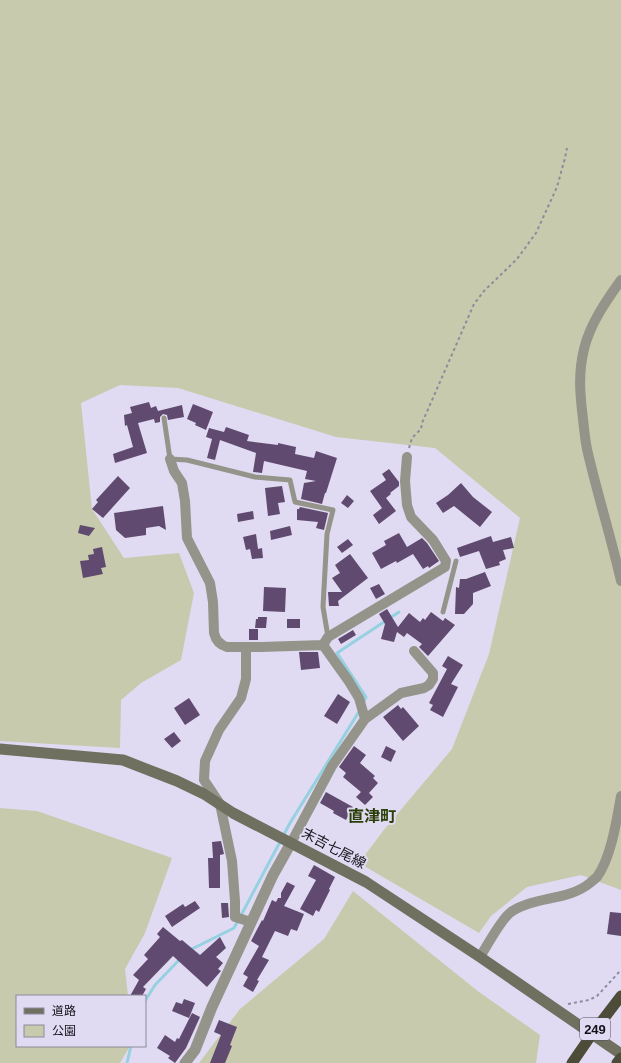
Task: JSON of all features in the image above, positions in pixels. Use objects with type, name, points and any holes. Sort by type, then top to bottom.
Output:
[{"type":"highway","name":"249","points":[[572,1063],[621,996]]},
{"type":"highway","name":"249","points":[[617,1063],[621,1058]]},
{"type":"main road","name":"末吉七尾線","points":[[0,749],[123,760],[177,781],[204,794],[233,813],[366,882],[480,957],[621,1054]]},
{"type":"street","points":[[621,280],[606,301],[589,334],[584,349],[580,373],[580,391],[587,447],[621,581]]},
{"type":"street","points":[[170,459],[174,471],[182,483],[185,502],[187,538],[210,583],[213,602],[215,638],[224,646],[246,647],[325,641],[445,567],[446,561],[433,540],[411,517],[407,505],[405,481],[407,457]]},
{"type":"street","points":[[325,641],[359,698],[365,719]]},
{"type":"street","points":[[246,647],[246,679],[241,698],[219,730],[205,761],[204,780],[220,804],[232,861],[235,917],[251,922]]},
{"type":"street","points":[[185,1063],[195,1050],[212,1007],[273,875],[332,766],[365,719],[401,693],[424,688],[429,685],[433,679],[433,673],[414,651]]},
{"type":"street","points":[[480,957],[510,912],[524,905],[563,896],[585,887],[597,877],[605,862],[613,836],[621,796]]},
{"type":"lane","points":[[164,418],[170,459],[187,460],[255,477],[290,480],[295,502],[333,510],[327,534],[323,607],[325,641]]},
{"type":"lane","points":[[443,612],[456,561],[445,567]]},
{"type":"path","points":[[407,457],[412,438],[421,429],[422,423],[474,304],[484,291],[517,260],[536,233],[556,187],[566,158],[567,148]]},
{"type":"path","points":[[553,1008],[589,1000],[597,996],[621,970]]},
{"type":"green space","points":[[0,0],[621,0],[621,890],[581,875],[527,887],[491,916],[479,933],[359,863],[383,831],[452,749],[489,654],[520,518],[435,448],[336,437],[178,388],[120,385],[81,403],[92,509],[124,558],[179,553],[194,593],[181,660],[141,683],[121,700],[120,748],[0,741]]},
{"type":"green space","points":[[0,808],[37,811],[172,858],[145,933],[125,969],[128,995],[16,995],[16,1047],[129,1047],[120,1063],[0,1063]]},
{"type":"green space","points":[[353,891],[479,992],[540,1035],[536,1063],[199,1063],[240,1009],[324,939]]},
{"type":"building","points":[[149,402],[151,408],[156,406],[158,411],[182,405],[184,417],[168,420],[167,415],[163,414],[160,417],[160,422],[155,423],[154,419],[138,423],[147,453],[115,463],[113,454],[133,447],[127,425],[125,426],[124,415],[132,413],[130,407]]},
{"type":"building","points":[[193,404],[213,412],[206,430],[187,419]]},
{"type":"building","points":[[226,427],[249,435],[247,441],[278,445],[278,443],[296,447],[295,454],[314,458],[316,451],[337,458],[322,504],[301,499],[304,483],[316,481],[305,479],[307,471],[264,461],[262,473],[253,472],[256,453],[220,440],[215,460],[207,458],[212,439],[206,437],[209,428],[224,432]]},
{"type":"building","points":[[389,469],[399,482],[399,486],[386,498],[396,511],[379,524],[373,515],[382,508],[370,491],[386,480],[382,474]]},
{"type":"building","points":[[118,476],[130,488],[103,518],[92,509],[98,502],[96,500]]},
{"type":"building","points":[[461,483],[473,497],[492,512],[480,527],[454,506],[443,513],[436,503],[448,495]]},
{"type":"building","points":[[282,486],[285,502],[278,503],[280,514],[268,516],[265,488]]},
{"type":"building","points":[[347,495],[354,501],[348,508],[341,503]]},
{"type":"building","points":[[163,506],[166,530],[159,526],[146,528],[146,535],[125,538],[116,530],[114,513]]},
{"type":"building","points":[[300,507],[328,513],[324,530],[316,528],[318,522],[297,520],[297,509]]},
{"type":"building","points":[[253,511],[254,519],[238,522],[237,514]]},
{"type":"building","points":[[80,525],[95,528],[89,536],[78,533]]},
{"type":"building","points":[[290,526],[292,535],[271,540],[270,531]]},
{"type":"building","points":[[399,533],[407,547],[422,538],[439,561],[429,568],[428,566],[423,569],[413,554],[397,563],[396,561],[381,569],[372,553],[386,545],[384,541]]},
{"type":"building","points":[[256,534],[258,549],[262,548],[263,558],[252,559],[250,549],[246,550],[243,537]]},
{"type":"building","points":[[491,536],[493,542],[511,537],[514,548],[503,550],[506,559],[499,562],[500,565],[486,569],[479,551],[460,557],[457,548]]},
{"type":"building","points":[[348,539],[353,545],[342,553],[337,547]]},
{"type":"building","points":[[102,547],[106,567],[101,568],[103,574],[83,578],[80,561],[89,560],[88,555],[94,554],[93,549]]},
{"type":"building","points":[[350,554],[368,578],[338,601],[339,606],[329,606],[328,592],[342,592],[332,578],[340,573],[335,565]]},
{"type":"building","points":[[485,572],[491,586],[473,593],[473,604],[464,614],[455,614],[456,587],[459,588],[460,579],[466,579]]},
{"type":"building","points":[[379,584],[385,594],[376,599],[370,588]]},
{"type":"building","points":[[264,587],[286,588],[285,612],[263,611]]},
{"type":"building","points":[[387,609],[398,627],[409,613],[420,622],[423,618],[425,620],[431,612],[443,621],[445,618],[455,625],[428,656],[419,647],[422,644],[407,633],[404,637],[397,632],[394,642],[381,639],[385,624],[379,614]]},
{"type":"building","points":[[258,617],[267,617],[266,628],[255,628],[256,619],[258,619]]},
{"type":"building","points":[[287,619],[300,619],[300,628],[287,628]]},
{"type":"building","points":[[249,629],[258,629],[258,640],[249,640]]},
{"type":"building","points":[[353,630],[356,635],[341,644],[338,639]]},
{"type":"building","points":[[299,652],[318,652],[320,668],[301,670]]},
{"type":"building","points":[[448,656],[463,665],[451,684],[458,687],[443,717],[430,710],[433,705],[429,703],[447,669],[442,666]]},
{"type":"building","points":[[338,694],[350,702],[337,724],[324,716]]},
{"type":"building","points":[[189,698],[200,715],[185,725],[174,708]]},
{"type":"building","points":[[398,705],[401,709],[403,707],[419,726],[403,741],[383,717]]},
{"type":"building","points":[[174,732],[181,741],[172,748],[164,739]]},
{"type":"building","points":[[354,746],[366,755],[360,763],[375,776],[373,778],[378,783],[369,793],[373,797],[365,805],[356,797],[361,792],[343,777],[346,773],[339,767]]},
{"type":"building","points":[[386,746],[396,751],[391,762],[381,757]]},
{"type":"building","points":[[326,792],[353,807],[346,820],[333,813],[334,811],[320,803]]},
{"type":"building","points":[[221,841],[224,854],[220,855],[220,888],[209,888],[208,858],[213,858],[212,842]]},
{"type":"building","points":[[314,865],[335,877],[319,912],[316,910],[313,916],[300,909],[316,880],[308,876]]},
{"type":"building","points":[[287,882],[295,886],[284,906],[304,914],[297,931],[291,929],[288,936],[275,931],[262,957],[269,960],[257,980],[259,981],[253,992],[243,986],[248,977],[243,974],[259,946],[251,941],[262,920],[263,921],[272,900],[276,902],[278,898],[281,898],[281,893]]},
{"type":"building","points":[[195,901],[200,908],[172,927],[165,916],[183,904],[185,907]]},
{"type":"building","points":[[221,903],[228,903],[229,917],[222,918]]},
{"type":"building","points":[[610,912],[621,913],[621,936],[607,934]]},
{"type":"building","points":[[163,927],[200,955],[220,937],[226,948],[216,957],[223,963],[218,969],[221,971],[207,987],[173,956],[143,987],[146,989],[143,995],[131,995],[139,980],[133,975],[148,959],[144,955],[160,937],[157,934]]},
{"type":"building","points":[[184,999],[195,1003],[189,1018],[172,1011],[176,1002],[182,1004]]},
{"type":"building","points":[[192,1013],[200,1017],[186,1048],[175,1063],[168,1058],[170,1056],[157,1048],[165,1035],[175,1042],[177,1038],[179,1039]]},
{"type":"building","points":[[219,1020],[237,1027],[230,1045],[232,1046],[225,1063],[210,1063],[221,1035],[214,1032]]},
{"type":"waterway","points":[[363,703],[366,697],[337,653],[399,612]]},
{"type":"waterway","points":[[190,950],[234,928],[290,823],[360,710]]},
{"type":"waterway","points":[[146,999],[155,985],[180,959]]},
{"type":"waterway","points":[[127,1063],[131,1047]]},
{"type":"district","name":"直津町","points":[[372,816]]}]
